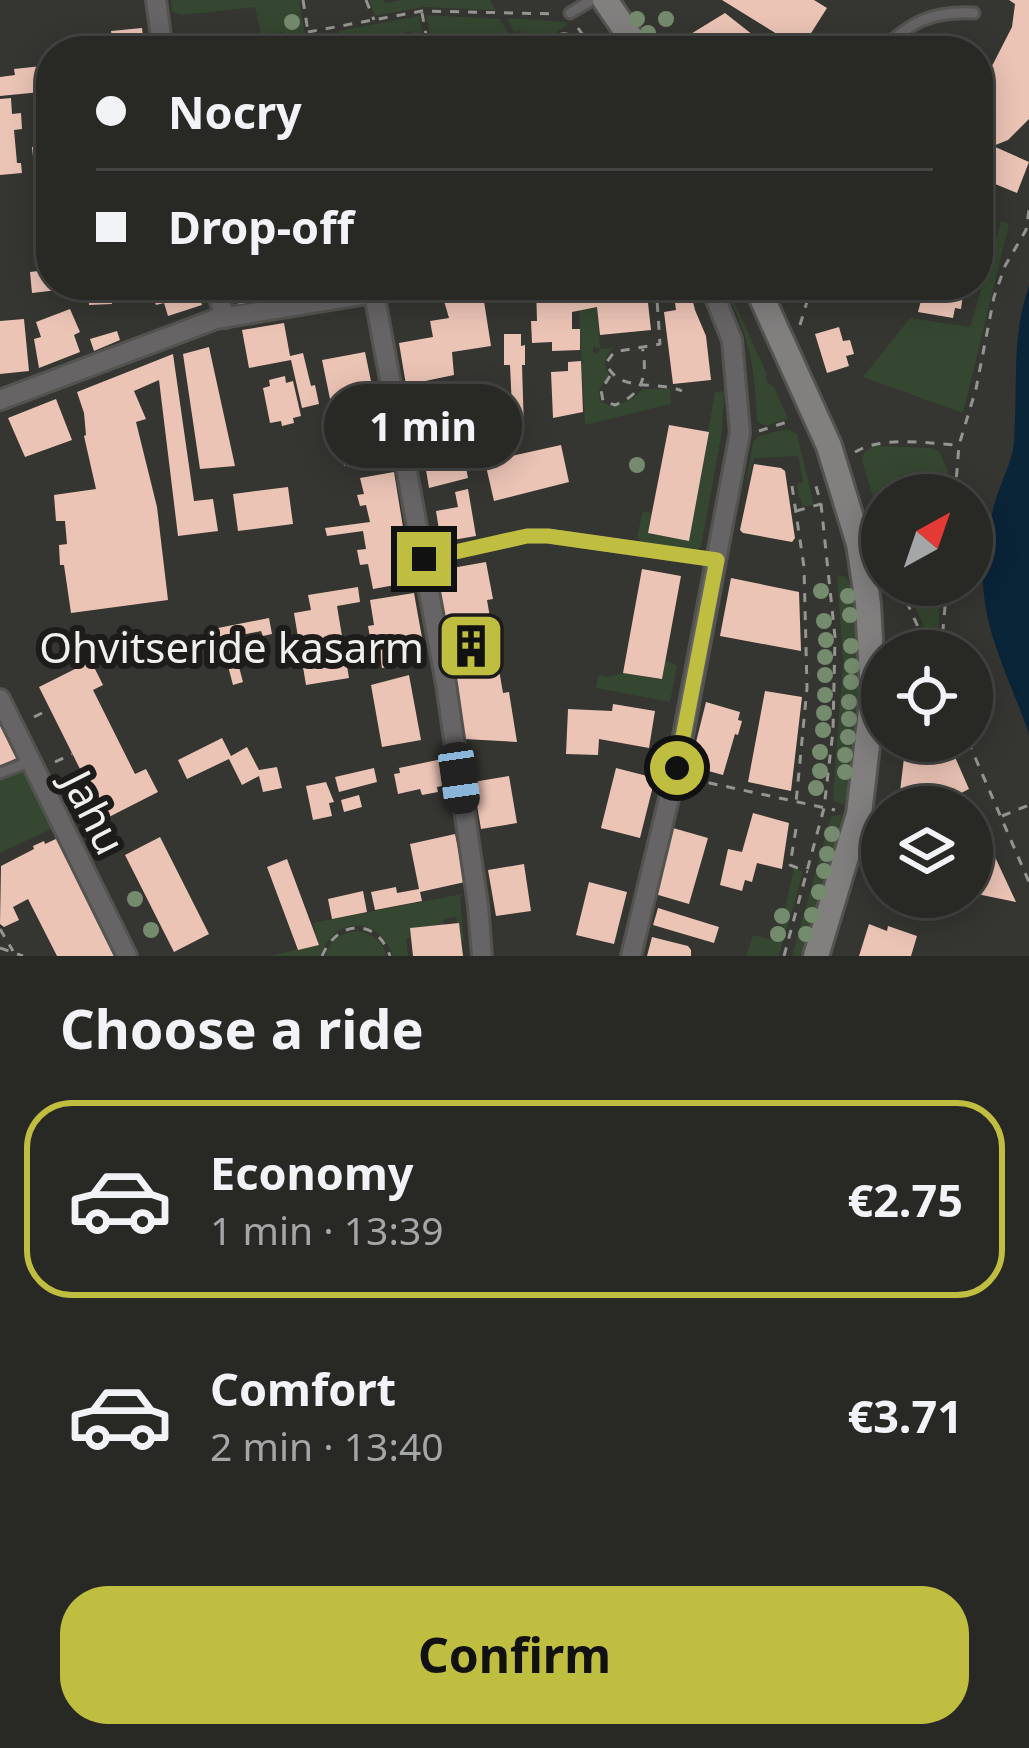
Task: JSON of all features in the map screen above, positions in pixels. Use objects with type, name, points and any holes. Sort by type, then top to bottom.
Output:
[{"type":"street","points":[[156,0],[161,36]]},
{"type":"street","points":[[605,0],[630,36]]},
{"type":"street","points":[[220,300],[225,318]]},
{"type":"street","points":[[0,400],[210,321],[332,300]]},
{"type":"street","points":[[375,300],[424,559],[482,956]]},
{"type":"street","points":[[631,956],[675,776],[740,433],[732,340],[716,300]]},
{"type":"street","points":[[763,300],[829,446],[859,544],[868,604],[873,694],[859,814],[816,956]]},
{"type":"street","name":"Jahu","points":[[0,699],[127,956]]},
{"type":"lane","points":[[570,13],[592,0]]},
{"type":"lane","points":[[895,36],[931,15],[974,13]]},
{"type":"lane","points":[[424,559],[527,536],[548,536],[717,560]]},
{"type":"lane","points":[[0,773],[29,762]]},
{"type":"path","points":[[303,0],[309,36]]},
{"type":"path","points":[[366,0],[374,20]]},
{"type":"path","points":[[308,32],[422,11],[570,13]]},
{"type":"path","points":[[422,11],[426,36]]},
{"type":"path","points":[[957,474],[959,445],[976,389],[994,297],[1026,230],[1029,210]]},
{"type":"path","points":[[657,300],[660,344],[614,352],[606,363],[611,375],[641,387],[682,391]]},
{"type":"path","points":[[798,339],[808,300]]},
{"type":"path","points":[[611,375],[600,396],[608,405],[622,403],[641,387],[646,373],[643,346]]},
{"type":"path","points":[[740,433],[796,419]]},
{"type":"path","points":[[848,456],[867,445],[959,445]]},
{"type":"path","points":[[784,956],[824,808],[833,731],[835,637],[821,504],[808,461]]},
{"type":"path","points":[[792,486],[803,567],[807,688],[796,803]]},
{"type":"path","points":[[795,511],[814,508]]},
{"type":"path","points":[[33,718],[50,709]]},
{"type":"path","points":[[54,763],[72,754]]},
{"type":"path","points":[[977,762],[1029,882]]},
{"type":"path","points":[[675,776],[824,808]]},
{"type":"path","points":[[76,807],[95,798]]},
{"type":"path","points":[[1000,817],[1029,806]]},
{"type":"path","points":[[796,829],[790,865],[808,872]]},
{"type":"path","points":[[787,837],[794,839]]},
{"type":"path","points":[[784,855],[791,856]]},
{"type":"path","points":[[322,956],[335,935],[356,928],[378,935],[391,956]]},
{"type":"path","points":[[0,929],[13,951]]},
{"type":"path","points":[[0,948],[23,956]]},
{"type":"green space","points":[[171,0],[299,0],[305,36],[284,36],[283,32],[261,36],[255,7],[183,15],[172,12]]},
{"type":"green space","points":[[369,0],[490,0],[495,10],[423,7],[375,16]]},
{"type":"green space","points":[[426,15],[500,19],[510,36],[430,36]]},
{"type":"green space","points":[[419,16],[423,36],[413,36],[412,31],[339,36],[338,31]]},
{"type":"green space","points":[[507,18],[567,25],[550,36],[514,32]]},
{"type":"green space","points":[[1001,221],[1009,224],[993,290],[993,248]]},
{"type":"green space","points":[[730,300],[788,419],[765,426],[757,421],[749,351]]},
{"type":"green space","points":[[978,300],[991,300],[963,413],[863,377],[910,318],[970,327]]},
{"type":"green space","points":[[597,307],[600,348],[593,347],[593,352],[615,348],[607,356],[609,376],[599,389],[600,401],[613,407],[643,389],[670,389],[671,404],[585,425],[579,311]]},
{"type":"green space","points":[[725,391],[701,547],[693,552],[641,542],[637,536],[643,511],[652,513],[649,533],[689,540],[715,392]]},
{"type":"green space","points":[[787,429],[797,434],[814,505],[803,507],[799,498],[797,484],[803,482],[798,456],[754,458],[745,491],[753,442]]},
{"type":"green space","points":[[874,446],[930,448],[939,451],[948,474],[866,474],[864,452]]},
{"type":"green space","points":[[837,575],[846,577],[852,590],[860,662],[857,733],[844,805],[833,796],[843,661]]},
{"type":"green space","points":[[915,606],[940,606],[938,630],[925,630]]},
{"type":"green space","points":[[665,660],[677,666],[670,702],[596,688],[598,675],[661,679]]},
{"type":"green space","points":[[23,772],[53,828],[0,853],[0,781]]},
{"type":"green space","points":[[842,815],[805,956],[792,956],[831,817]]},
{"type":"green space","points":[[794,868],[803,872],[779,956],[746,956],[753,935],[778,941]]},
{"type":"green space","points":[[462,894],[464,941],[456,917],[443,919],[443,925],[410,928],[408,956],[393,956],[378,933],[356,926],[335,933],[320,956],[269,956],[319,945],[313,923]]},
{"type":"green space","points":[[357,931],[376,939],[387,956],[325,956],[337,938]]},
{"type":"water","points":[[1029,286],[1029,734],[993,639],[986,606],[993,606],[993,509],[1013,447],[1023,305]]},
{"type":"building","points":[[722,0],[814,0],[827,8],[809,36],[780,36]]},
{"type":"building","points":[[1009,0],[1029,0],[1029,119],[1008,140],[993,146],[993,64],[1012,27],[1015,4]]},
{"type":"building","points":[[725,13],[755,36],[687,36]]},
{"type":"building","points":[[142,28],[143,36],[112,36],[111,31]]},
{"type":"building","points":[[36,67],[36,92],[0,96],[0,77],[15,75],[14,69]]},
{"type":"building","points":[[11,98],[12,114],[21,113],[22,129],[14,130],[22,173],[0,175],[0,99]]},
{"type":"building","points":[[993,146],[1029,162],[1017,193],[993,183]]},
{"type":"building","points":[[36,271],[36,293],[32,293],[30,272]]},
{"type":"building","points":[[89,300],[112,300],[112,304],[89,305]]},
{"type":"building","points":[[154,300],[200,300],[202,305],[168,316],[164,303],[156,305]]},
{"type":"building","points":[[484,300],[491,346],[452,352],[454,375],[406,385],[399,343],[433,337],[430,321],[449,318],[444,301]]},
{"type":"building","points":[[536,300],[648,300],[651,330],[600,335],[597,307],[572,312],[572,329],[580,329],[580,350],[552,351],[552,342],[532,343],[531,321],[537,321]]},
{"type":"building","points":[[675,300],[692,300],[706,336],[711,380],[673,384],[664,312],[676,310]]},
{"type":"building","points":[[921,300],[962,300],[953,318],[918,312]]},
{"type":"building","points":[[70,309],[80,332],[74,335],[80,352],[39,368],[34,339],[41,337],[36,322]]},
{"type":"building","points":[[24,319],[29,371],[0,374],[0,321]]},
{"type":"building","points":[[284,323],[290,356],[303,353],[319,404],[302,408],[291,360],[249,368],[242,330]]},
{"type":"building","points":[[839,327],[854,354],[846,356],[849,366],[827,373],[815,334]]},
{"type":"building","points":[[117,331],[120,340],[94,351],[90,339]]},
{"type":"building","points":[[504,334],[521,334],[521,346],[525,345],[524,430],[513,430]]},
{"type":"building","points":[[209,347],[235,466],[200,469],[183,354]]},
{"type":"building","points":[[365,352],[373,391],[330,399],[322,360]]},
{"type":"building","points":[[173,354],[194,501],[213,499],[218,531],[178,536],[159,380],[134,391],[146,419],[136,422],[157,507],[168,600],[71,613],[64,565],[60,565],[59,545],[67,544],[65,521],[56,521],[54,495],[96,489],[77,392]]},
{"type":"building","points":[[581,361],[583,412],[553,418],[551,372],[568,371],[568,362]]},
{"type":"building","points":[[285,376],[286,383],[293,381],[301,416],[282,426],[281,421],[270,423],[263,388],[270,386],[269,380]]},
{"type":"building","points":[[56,399],[72,440],[25,457],[8,418]]},
{"type":"building","points":[[463,402],[469,436],[417,444],[411,410]]},
{"type":"building","points":[[384,413],[391,458],[344,466],[336,420]]},
{"type":"building","points":[[669,425],[709,432],[689,541],[648,533]]},
{"type":"building","points":[[561,445],[569,482],[494,501],[485,462]]},
{"type":"building","points":[[442,455],[443,461],[464,457],[468,478],[429,488],[424,458]]},
{"type":"building","points":[[754,464],[785,471],[792,542],[740,530]]},
{"type":"building","points":[[394,472],[412,582],[373,589],[368,564],[360,565],[357,550],[366,549],[363,531],[327,536],[325,528],[370,522],[366,505],[360,506],[357,495],[364,494],[360,478]]},
{"type":"building","points":[[288,487],[293,524],[238,531],[233,494]]},
{"type":"building","points":[[468,489],[476,536],[441,542],[436,511],[458,507],[455,492]]},
{"type":"building","name":"Ohvitseride kasarm","points":[[486,562],[493,599],[487,600],[503,693],[509,692],[517,742],[464,739],[435,571]]},
{"type":"building","points":[[642,569],[681,576],[662,679],[623,673]]},
{"type":"building","points":[[731,578],[799,592],[801,651],[720,636]]},
{"type":"building","points":[[358,587],[360,602],[337,606],[349,678],[306,685],[294,613],[311,610],[308,595]]},
{"type":"building","points":[[414,593],[426,660],[382,668],[378,642],[371,643],[368,626],[374,625],[370,600]]},
{"type":"building","points":[[269,618],[272,634],[263,636],[261,631],[231,637],[243,682],[233,685],[218,628]]},
{"type":"building","points":[[91,661],[103,685],[93,690],[135,774],[146,769],[158,792],[105,819],[39,687]]},
{"type":"building","points":[[409,675],[421,740],[382,747],[371,685]]},
{"type":"building","points":[[765,691],[802,697],[791,791],[748,782]]},
{"type":"building","points":[[706,702],[740,712],[738,720],[742,721],[723,775],[690,766]]},
{"type":"building","points":[[613,704],[655,711],[649,748],[599,739],[598,755],[566,754],[568,709],[612,711]]},
{"type":"building","points":[[0,724],[17,758],[0,766]]},
{"type":"building","points":[[222,738],[231,756],[247,747],[259,770],[277,767],[282,788],[263,792],[259,776],[242,785],[229,759],[187,779],[178,760]]},
{"type":"building","points":[[442,759],[447,785],[422,795],[420,789],[398,794],[394,774],[400,773],[399,768]]},
{"type":"building","points":[[904,762],[957,762],[968,786],[901,786]]},
{"type":"building","points":[[374,768],[377,782],[339,792],[335,777]]},
{"type":"building","points":[[616,768],[655,778],[640,838],[601,828]]},
{"type":"building","points":[[509,776],[517,823],[481,829],[473,782]]},
{"type":"building","points":[[326,782],[334,802],[329,803],[332,816],[313,820],[306,786]]},
{"type":"building","points":[[359,795],[362,807],[344,812],[341,800]]},
{"type":"building","points":[[753,813],[789,823],[782,869],[757,863],[752,882],[745,880],[742,891],[720,885],[728,849],[742,852]]},
{"type":"building","points":[[673,828],[708,838],[689,904],[655,894]]},
{"type":"building","points":[[455,834],[465,882],[420,892],[422,901],[375,910],[371,892],[419,889],[410,844]]},
{"type":"building","points":[[160,837],[209,934],[174,952],[125,855]]},
{"type":"building","points":[[58,838],[117,956],[57,956],[28,899],[13,907],[19,920],[4,927],[0,924],[1,866],[33,846]]},
{"type":"building","points":[[993,853],[1016,902],[993,897]]},
{"type":"building","points":[[287,859],[319,945],[298,950],[267,867]]},
{"type":"building","points":[[524,864],[531,911],[496,916],[488,870]]},
{"type":"building","points":[[589,882],[627,892],[614,944],[576,935]]},
{"type":"building","points":[[363,891],[367,912],[332,919],[328,899]]},
{"type":"building","points":[[658,908],[719,927],[714,943],[653,925]]},
{"type":"building","points":[[459,923],[463,956],[413,956],[410,928]]},
{"type":"building","points":[[869,924],[917,936],[911,956],[859,956]]},
{"type":"building","points":[[652,937],[688,946],[691,956],[647,956]]},
{"type":"place","name":"Ohvitseride kasarm","points":[[471,646]]},
{"type":"route","points":[[424,559],[527,536],[548,536],[717,560],[677,768]]}]
